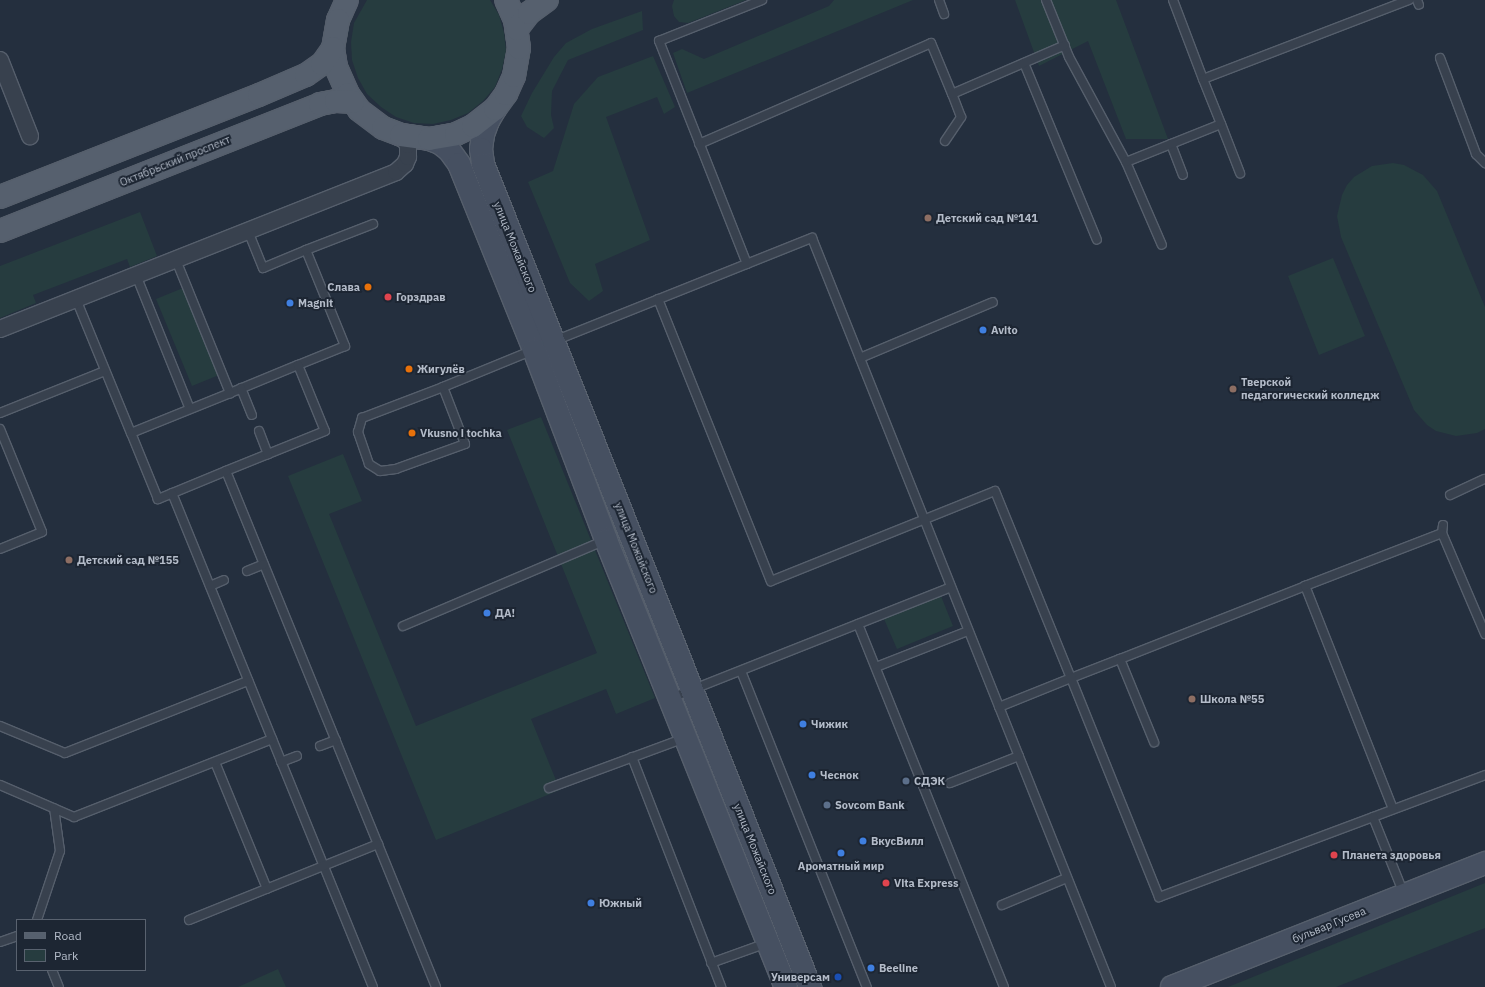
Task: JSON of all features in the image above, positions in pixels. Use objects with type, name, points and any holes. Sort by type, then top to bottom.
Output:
[{"type":"main road","points":[[347,0],[338,20],[333,48],[339,76],[353,102],[375,122],[401,135],[429,139],[447,136],[465,130],[481,121],[495,109],[506,94],[514,76],[519,48],[517,30],[506,0]]},
{"type":"main road","points":[[517,30],[529,13],[547,0]]},
{"type":"main road","points":[[0,197],[306,75],[322,64],[333,48]]},
{"type":"main road","name":"Октябрьский проспект","points":[[0,231],[320,104],[336,101],[353,102]]},
{"type":"main road","name":"улица Можайского","points":[[495,109],[488,121],[483,135],[481,149],[483,164],[544,345],[606,540],[786,987]]},
{"type":"main road","name":"улица Можайского","points":[[429,139],[440,143],[449,150],[459,164],[544,345],[692,690],[810,987]]},
{"type":"main road","name":"бульвар Гусева","points":[[1172,987],[1194,983],[1404,895],[1485,863]]},
{"type":"street","points":[[0,60],[30,136]]},
{"type":"street","points":[[0,329],[396,172],[405,164],[408,157],[409,149],[406,141],[401,135]]},
{"type":"lane","points":[[747,264],[658,40],[762,0]]},
{"type":"lane","points":[[939,0],[944,14]]},
{"type":"lane","points":[[1046,0],[1064,45],[1126,162],[1162,245]]},
{"type":"lane","points":[[1173,0],[1240,173]]},
{"type":"lane","points":[[1203,79],[1409,0]]},
{"type":"lane","points":[[699,144],[931,43],[961,117],[945,141]]},
{"type":"lane","points":[[952,94],[1064,45]]},
{"type":"lane","points":[[1440,58],[1476,154],[1485,163]]},
{"type":"lane","points":[[1024,63],[1097,240]]},
{"type":"lane","points":[[1126,162],[1221,124]]},
{"type":"lane","points":[[1171,144],[1183,175]]},
{"type":"lane","points":[[248,231],[263,268],[373,224]]},
{"type":"lane","points":[[443,387],[465,444],[396,469],[380,472],[369,464],[358,432],[362,418],[443,387],[812,238],[1111,987]]},
{"type":"lane","points":[[131,433],[345,346],[306,250]]},
{"type":"lane","points":[[176,260],[230,393]]},
{"type":"lane","points":[[136,276],[190,409]]},
{"type":"lane","points":[[76,299],[158,499],[325,431],[298,366]]},
{"type":"lane","points":[[658,299],[771,581],[995,491],[1159,897],[1485,775]]},
{"type":"lane","points":[[860,358],[993,302]]},
{"type":"lane","points":[[0,413],[106,371]]},
{"type":"lane","points":[[241,388],[252,415]]},
{"type":"lane","points":[[0,429],[42,532],[0,549]]},
{"type":"lane","points":[[259,431],[268,454]]},
{"type":"lane","points":[[226,471],[436,987]]},
{"type":"lane","points":[[1450,495],[1485,479]]},
{"type":"lane","points":[[172,493],[373,987]]},
{"type":"lane","points":[[999,707],[1305,586],[1442,529],[1485,634]]},
{"type":"lane","points":[[403,626],[606,540]]},
{"type":"lane","points":[[247,571],[264,564]]},
{"type":"lane","points":[[210,586],[224,580]]},
{"type":"lane","points":[[1305,586],[1393,810]]},
{"type":"lane","points":[[670,699],[951,587]]},
{"type":"lane","points":[[858,624],[1004,987]]},
{"type":"lane","points":[[876,667],[968,630]]},
{"type":"lane","points":[[1120,659],[1154,742]]},
{"type":"lane","points":[[741,671],[867,987]]},
{"type":"lane","points":[[0,726],[66,753],[248,681]]},
{"type":"lane","points":[[549,788],[686,738]]},
{"type":"lane","points":[[0,785],[74,818],[272,739]]},
{"type":"lane","points":[[320,746],[336,740]]},
{"type":"lane","points":[[281,762],[297,756]]},
{"type":"lane","points":[[950,783],[1019,756]]},
{"type":"lane","points":[[632,757],[720,987]]},
{"type":"lane","points":[[215,762],[267,889]]},
{"type":"lane","points":[[37,919],[60,851],[54,808]]},
{"type":"lane","points":[[1373,817],[1404,895]]},
{"type":"lane","points":[[189,920],[378,844]]},
{"type":"lane","points":[[1002,905],[1068,878]]},
{"type":"lane","points":[[0,942],[16,936]]},
{"type":"lane","points":[[711,963],[768,942]]},
{"type":"lane","points":[[52,971],[59,987]]},
{"type":"green space","points":[[367,0],[490,0],[499,15],[504,33],[506,51],[502,69],[495,87],[483,101],[468,113],[451,120],[433,124],[414,123],[396,117],[381,107],[367,94],[358,78],[352,60],[351,42],[354,23]]},
{"type":"green space","points":[[674,0],[746,0],[688,23],[679,22],[674,16],[672,6]]},
{"type":"green space","points":[[834,0],[913,0],[687,93],[673,53],[682,49],[704,59],[829,6]]},
{"type":"green space","points":[[1015,0],[1116,0],[1168,139],[1126,139],[1088,41],[1039,66]]},
{"type":"green space","points":[[642,11],[643,30],[568,60],[552,91],[551,115],[554,128],[544,138],[527,127],[521,116],[532,93],[554,57],[566,43],[592,29]]},
{"type":"green space","points":[[653,56],[675,107],[664,114],[657,97],[606,117],[650,240],[595,264],[603,291],[589,301],[570,283],[528,182],[553,171],[574,104],[598,77]]},
{"type":"green space","points":[[1393,163],[1404,165],[1423,175],[1437,191],[1485,307],[1485,429],[1477,433],[1456,436],[1436,431],[1427,425],[1414,410],[1341,237],[1337,216],[1342,195],[1347,185],[1354,177],[1372,166]]},
{"type":"green space","points":[[140,212],[157,256],[130,267],[127,259],[33,295],[36,303],[0,318],[0,266]]},
{"type":"green space","points":[[1333,258],[1365,336],[1319,355],[1288,276]]},
{"type":"green space","points":[[183,288],[219,375],[192,386],[156,299]]},
{"type":"green space","points":[[541,417],[655,698],[616,714],[606,689],[531,719],[560,790],[436,840],[288,476],[343,454],[362,501],[329,514],[416,726],[597,653],[507,430]]},
{"type":"green space","points":[[941,596],[953,626],[897,649],[884,619]]},
{"type":"green space","points":[[1485,883],[1485,928],[1336,987],[1228,987]]},
{"type":"green space","points":[[278,969],[286,987],[238,987]]},
{"type":"place","name":"Детский сад №141","points":[[928,218]]},
{"type":"place","name":"Слава","points":[[368,287]]},
{"type":"place","name":"Горздрав","points":[[388,297]]},
{"type":"place","name":"Magnit","points":[[290,303]]},
{"type":"place","name":"Avito","points":[[983,330]]},
{"type":"place","name":"Жигулёв","points":[[409,369]]},
{"type":"place","name":"Тверской педагогический колледж","points":[[1233,389]]},
{"type":"place","name":"Vkusno i tochka","points":[[412,433]]},
{"type":"place","name":"Детский сад №155","points":[[69,560]]},
{"type":"place","name":"ДА!","points":[[487,613]]},
{"type":"place","name":"Школа №55","points":[[1192,699]]},
{"type":"place","name":"Чижик","points":[[803,724]]},
{"type":"place","name":"Чеснок","points":[[812,775]]},
{"type":"place","name":"СДЭК","points":[[906,781]]},
{"type":"place","name":"Sovcom Bank","points":[[827,805]]},
{"type":"place","name":"ВкусВилл","points":[[863,841]]},
{"type":"place","name":"Ароматный мир","points":[[841,853]]},
{"type":"place","name":"Планета здоровья","points":[[1334,855]]},
{"type":"place","name":"Vita Express","points":[[886,883]]},
{"type":"place","name":"Южный","points":[[591,903]]},
{"type":"place","name":"Beeline","points":[[871,968]]},
{"type":"place","name":"Универсам","points":[[838,977]]}]
